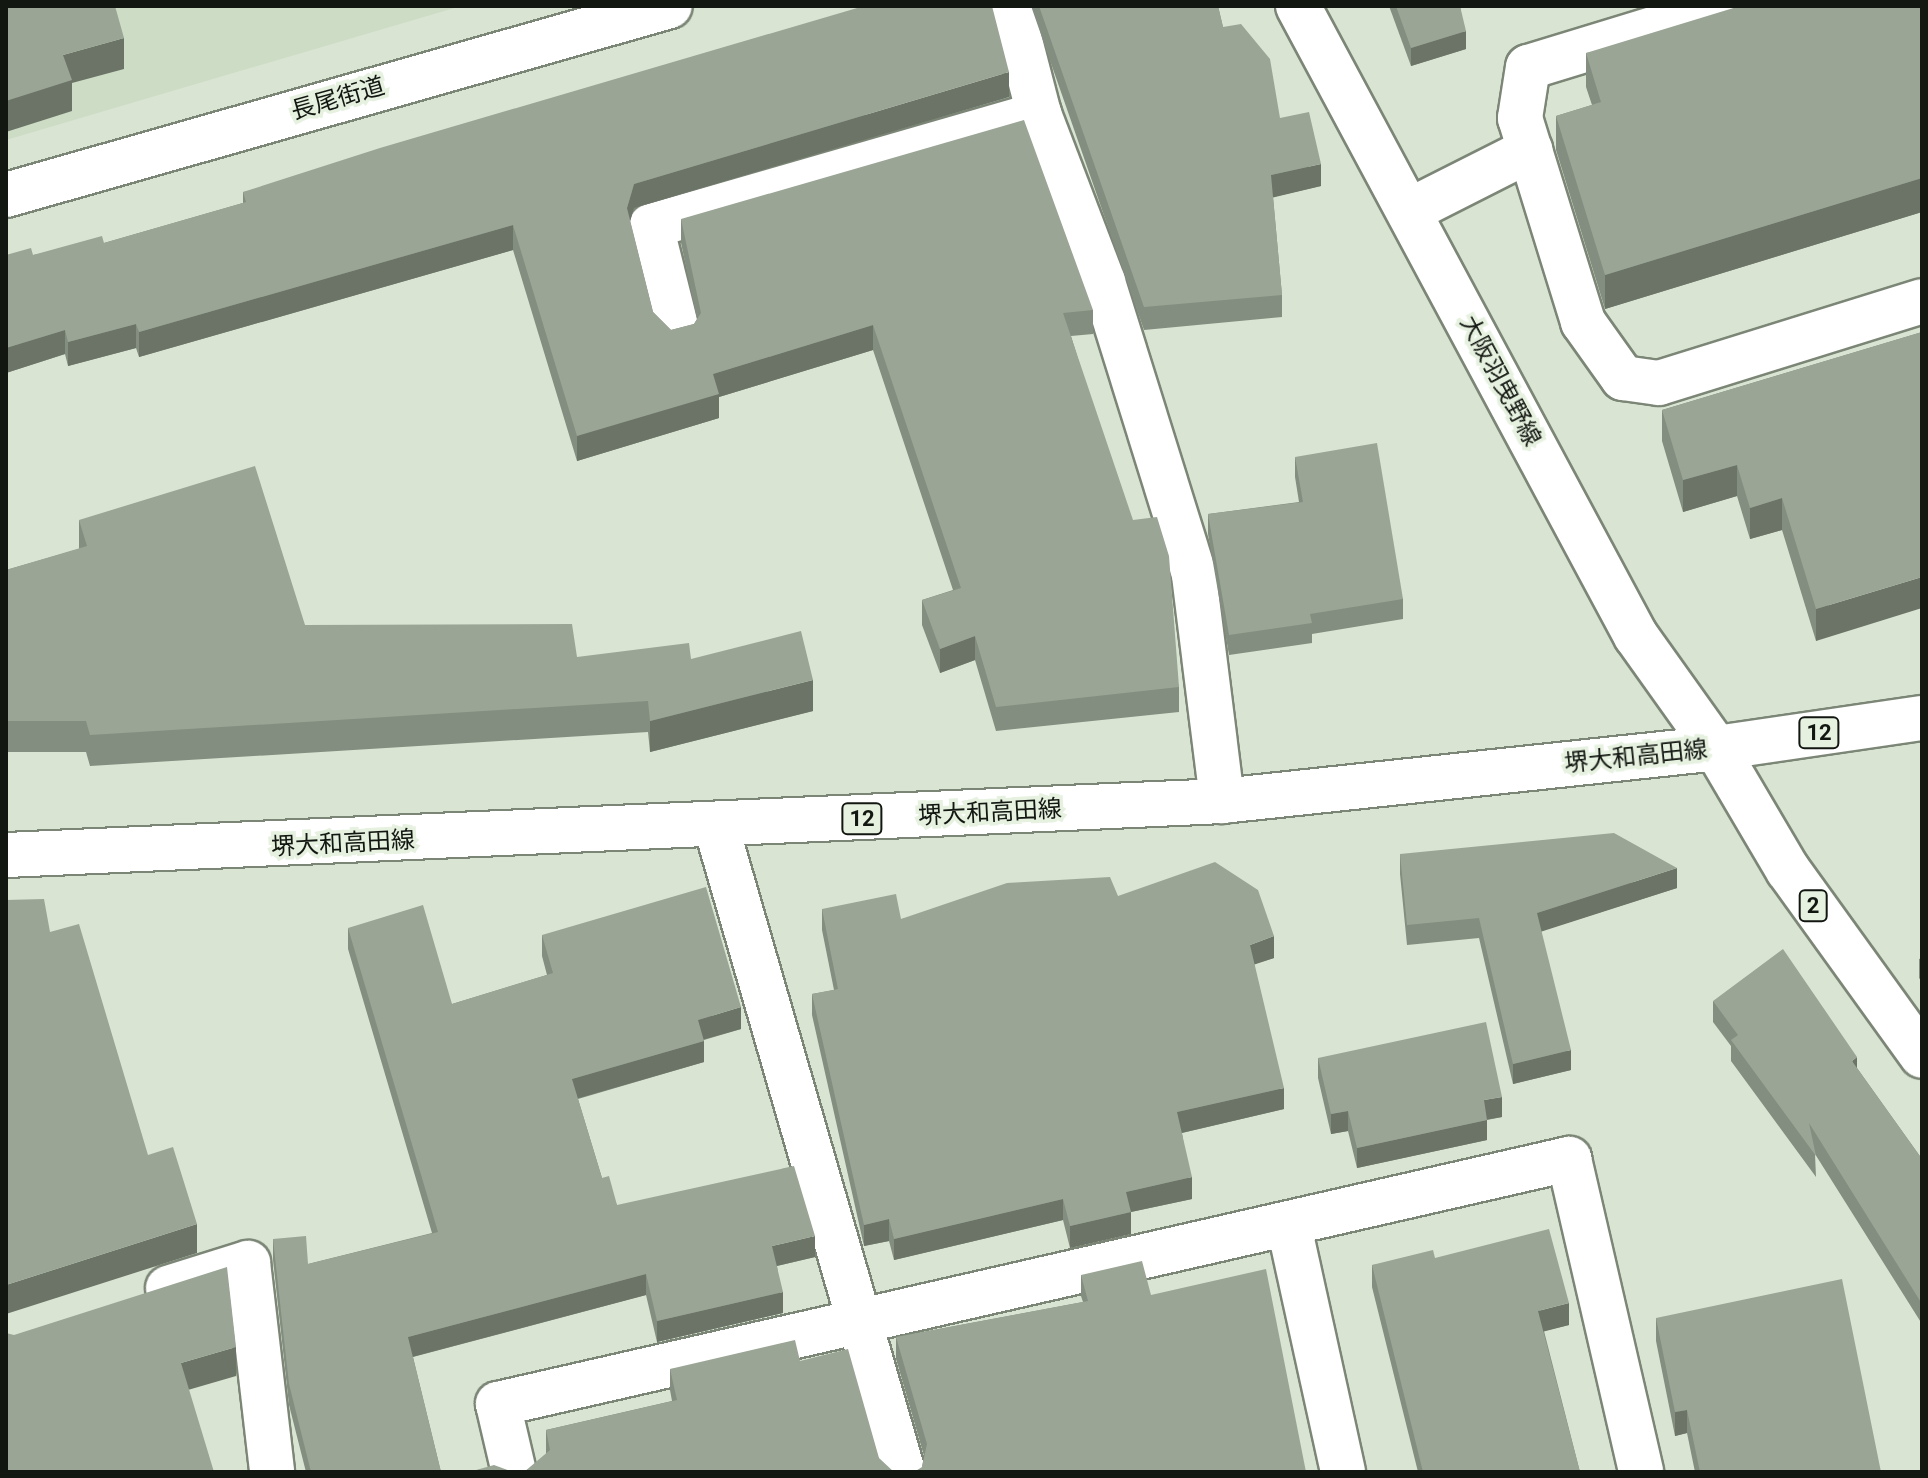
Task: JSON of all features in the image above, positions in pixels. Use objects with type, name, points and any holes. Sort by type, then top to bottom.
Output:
[{"type":"street","name":"長尾街道","points":[[6,195],[670,6]]},
{"type":"street","points":[[1011,6],[1039,114],[1103,282],[1194,575],[1222,801]]},
{"type":"street","name":"大阪羽曳野線","points":[[1298,6],[1636,636],[1716,748]]},
{"type":"street","points":[[1728,6],[1528,67],[1520,118],[1583,322],[1623,378],[1659,383],[1922,301]]},
{"type":"street","points":[[677,330],[651,226],[1039,114]]},
{"type":"street","points":[[1409,211],[1530,150]]},
{"type":"street","name":"堺大和高田線","points":[[6,855],[716,826],[1222,801],[1716,748],[1922,718]]},
{"type":"street","name":"2","points":[[1716,748],[1788,870],[1922,1056]]},
{"type":"street","points":[[716,826],[903,1472]]},
{"type":"street","points":[[514,1472],[498,1404],[1289,1226],[1569,1159],[1641,1472]]},
{"type":"street","points":[[1289,1226],[1343,1472]]},
{"type":"street","points":[[127,1301],[248,1263],[272,1472]]},
{"type":"shaded area","points":[[6,6],[461,6],[6,140]]},
{"type":"building","points":[[6,6],[115,6],[124,38],[63,55],[72,80],[6,101]]},
{"type":"building","points":[[864,6],[992,6],[1009,72],[634,184],[627,208],[653,312],[671,330],[694,324],[701,313],[681,219],[1024,120],[1093,310],[1063,313],[1133,520],[1157,517],[1169,556],[1179,687],[996,707],[975,636],[940,649],[922,600],[961,588],[873,325],[713,374],[719,394],[577,436],[513,225],[139,332],[136,324],[68,342],[65,330],[6,348],[6,255],[31,248],[33,255],[102,236],[104,243],[246,202],[243,192],[380,148]]},
{"type":"building","points":[[1039,6],[1218,6],[1223,27],[1241,24],[1270,59],[1280,118],[1309,112],[1321,164],[1271,175],[1282,295],[1144,307]]},
{"type":"building","points":[[1396,6],[1460,6],[1466,31],[1411,48]]},
{"type":"building","points":[[1740,6],[1922,6],[1922,178],[1605,275],[1556,116],[1601,102],[1586,53]]},
{"type":"building","points":[[1922,332],[1922,577],[1816,609],[1782,498],[1750,508],[1737,465],[1683,480],[1662,410]]},
{"type":"building","points":[[1377,443],[1403,599],[1310,614],[1312,623],[1229,635],[1208,514],[1303,502],[1295,457]]},
{"type":"building","points":[[255,466],[305,625],[572,624],[577,657],[689,643],[691,659],[801,631],[813,680],[650,721],[648,701],[90,735],[86,721],[6,721],[6,570],[87,546],[79,520]]},
{"type":"building","points":[[1614,833],[1677,868],[1537,913],[1571,1050],[1513,1064],[1479,918],[1407,925],[1400,854]]},
{"type":"building","points":[[1215,862],[1258,890],[1274,936],[1250,945],[1284,1088],[1177,1112],[1192,1177],[1126,1192],[1131,1212],[1070,1226],[1063,1199],[894,1239],[889,1219],[864,1225],[812,994],[838,989],[822,909],[896,894],[901,919],[1007,883],[1110,877],[1118,896]]},
{"type":"building","points":[[706,887],[741,1007],[698,1020],[704,1041],[572,1079],[602,1178],[609,1176],[617,1205],[794,1166],[815,1236],[772,1246],[783,1292],[657,1321],[646,1274],[408,1337],[441,1472],[311,1472],[289,1384],[273,1239],[306,1236],[308,1264],[438,1232],[348,928],[423,905],[452,1004],[553,973],[542,935]]},
{"type":"building","points":[[44,899],[50,932],[79,924],[148,1155],[173,1147],[197,1224],[6,1285],[6,900]]},
{"type":"building","points":[[1783,949],[1857,1057],[1852,1061],[1922,1159],[1922,1304],[1809,1123],[1816,1156],[1731,1040],[1738,1035],[1713,1001]]},
{"type":"building","points":[[1486,1022],[1502,1097],[1484,1100],[1487,1120],[1357,1148],[1348,1111],[1331,1114],[1318,1058]]},
{"type":"building","points":[[1549,1229],[1569,1303],[1538,1311],[1580,1472],[1423,1472],[1372,1265],[1433,1250],[1435,1258]]},
{"type":"building","points":[[1142,1261],[1151,1295],[1266,1269],[1306,1472],[914,1472],[922,1467],[927,1444],[896,1337],[1088,1301],[1081,1275]]},
{"type":"building","points":[[227,1267],[236,1347],[181,1363],[214,1472],[6,1472],[6,1333],[14,1335]]},
{"type":"building","points":[[1842,1279],[1881,1472],[1700,1472],[1687,1410],[1675,1412],[1656,1318]]},
{"type":"building","points":[[795,1340],[800,1361],[848,1349],[879,1458],[894,1472],[524,1472],[550,1450],[546,1430],[677,1400],[670,1369]]},
{"type":"building","points":[[494,1465],[513,1472],[469,1472]]}]
